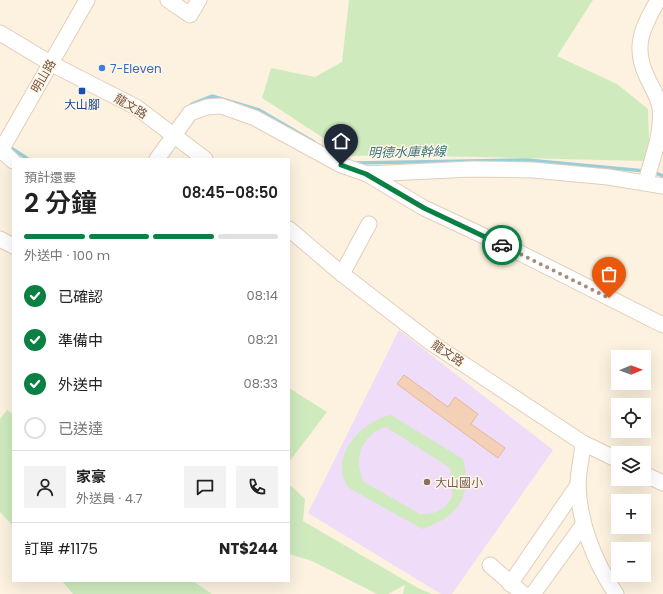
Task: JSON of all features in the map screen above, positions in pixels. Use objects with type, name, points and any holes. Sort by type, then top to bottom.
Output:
[{"type":"street","name":"明山路","points":[[2,148],[87,0]]},
{"type":"street","points":[[168,0],[190,15],[199,0]]},
{"type":"street","points":[[648,175],[658,141],[660,109],[658,97],[646,77],[640,59],[640,45],[644,25],[658,0]]},
{"type":"street","name":"龍文路","points":[[0,33],[50,63],[136,107],[204,158]]},
{"type":"street","points":[[158,158],[172,133],[190,114],[207,108],[221,106],[255,118],[341,165],[366,174],[424,208],[663,325]]},
{"type":"street","points":[[2,148],[12,160]]},
{"type":"street","points":[[366,174],[472,169],[533,170],[574,173],[648,175],[663,186]]},
{"type":"street","points":[[342,274],[369,224]]},
{"type":"street","name":"龍文路","points":[[290,230],[342,274],[430,342],[583,443],[611,457]]},
{"type":"street","points":[[0,239],[12,245]]},
{"type":"street","points":[[583,443],[578,485],[583,525],[598,560],[616,594]]},
{"type":"street","points":[[651,477],[663,483]]},
{"type":"street","points":[[510,584],[578,485]]},
{"type":"street","points":[[534,594],[583,525]]},
{"type":"street","points":[[490,565],[523,594]]},
{"type":"shaded area","name":"大山國小","points":[[399,330],[553,450],[452,594],[441,594],[308,513]]},
{"type":"green space","points":[[349,0],[593,0],[557,56],[617,84],[648,109],[649,141],[644,161],[389,155],[351,156],[262,98],[271,68],[315,77],[342,62]]},
{"type":"green space","points":[[290,389],[327,412],[290,461]]},
{"type":"green space","points":[[7,410],[12,413],[12,525],[0,512],[0,419]]},
{"type":"green space","points":[[391,415],[463,459],[466,472],[464,495],[453,512],[445,519],[422,529],[349,488],[343,476],[342,465],[345,453],[350,442],[359,433],[380,419]],"holes":[[[386,427],[450,468],[453,488],[451,499],[445,507],[436,512],[420,514],[364,482],[359,465],[365,442],[370,435],[377,430]]]},
{"type":"green space","points":[[290,485],[305,499],[303,521],[418,588],[432,594],[403,594],[405,585],[388,594],[377,594],[312,561],[290,554]]},
{"type":"green space","points":[[63,582],[194,582],[212,594],[73,594]]},
{"type":"building","points":[[404,375],[448,407],[455,397],[478,414],[471,424],[505,448],[498,458],[397,384]]},
{"type":"waterway","name":"明德水庫幹線","points":[[190,107],[192,104],[212,96],[259,110],[314,142]]},
{"type":"waterway","name":"明德水庫幹線","points":[[8,146],[26,158]]},
{"type":"waterway","name":"明德水庫幹線","points":[[354,163],[527,160],[645,171]]},
{"type":"waterway","name":"明德水庫幹線","points":[[653,172],[663,176]]},
{"type":"way so far","points":[[502,245],[609,298]]},
{"type":"place","name":"7-Eleven","points":[[102,68]]},
{"type":"place","name":"大山腳","points":[[82,91]]},
{"type":"place","name":"大山國小","points":[[427,482]]},
{"type":"route","points":[[341,165],[366,174],[424,208],[502,245]]}]
